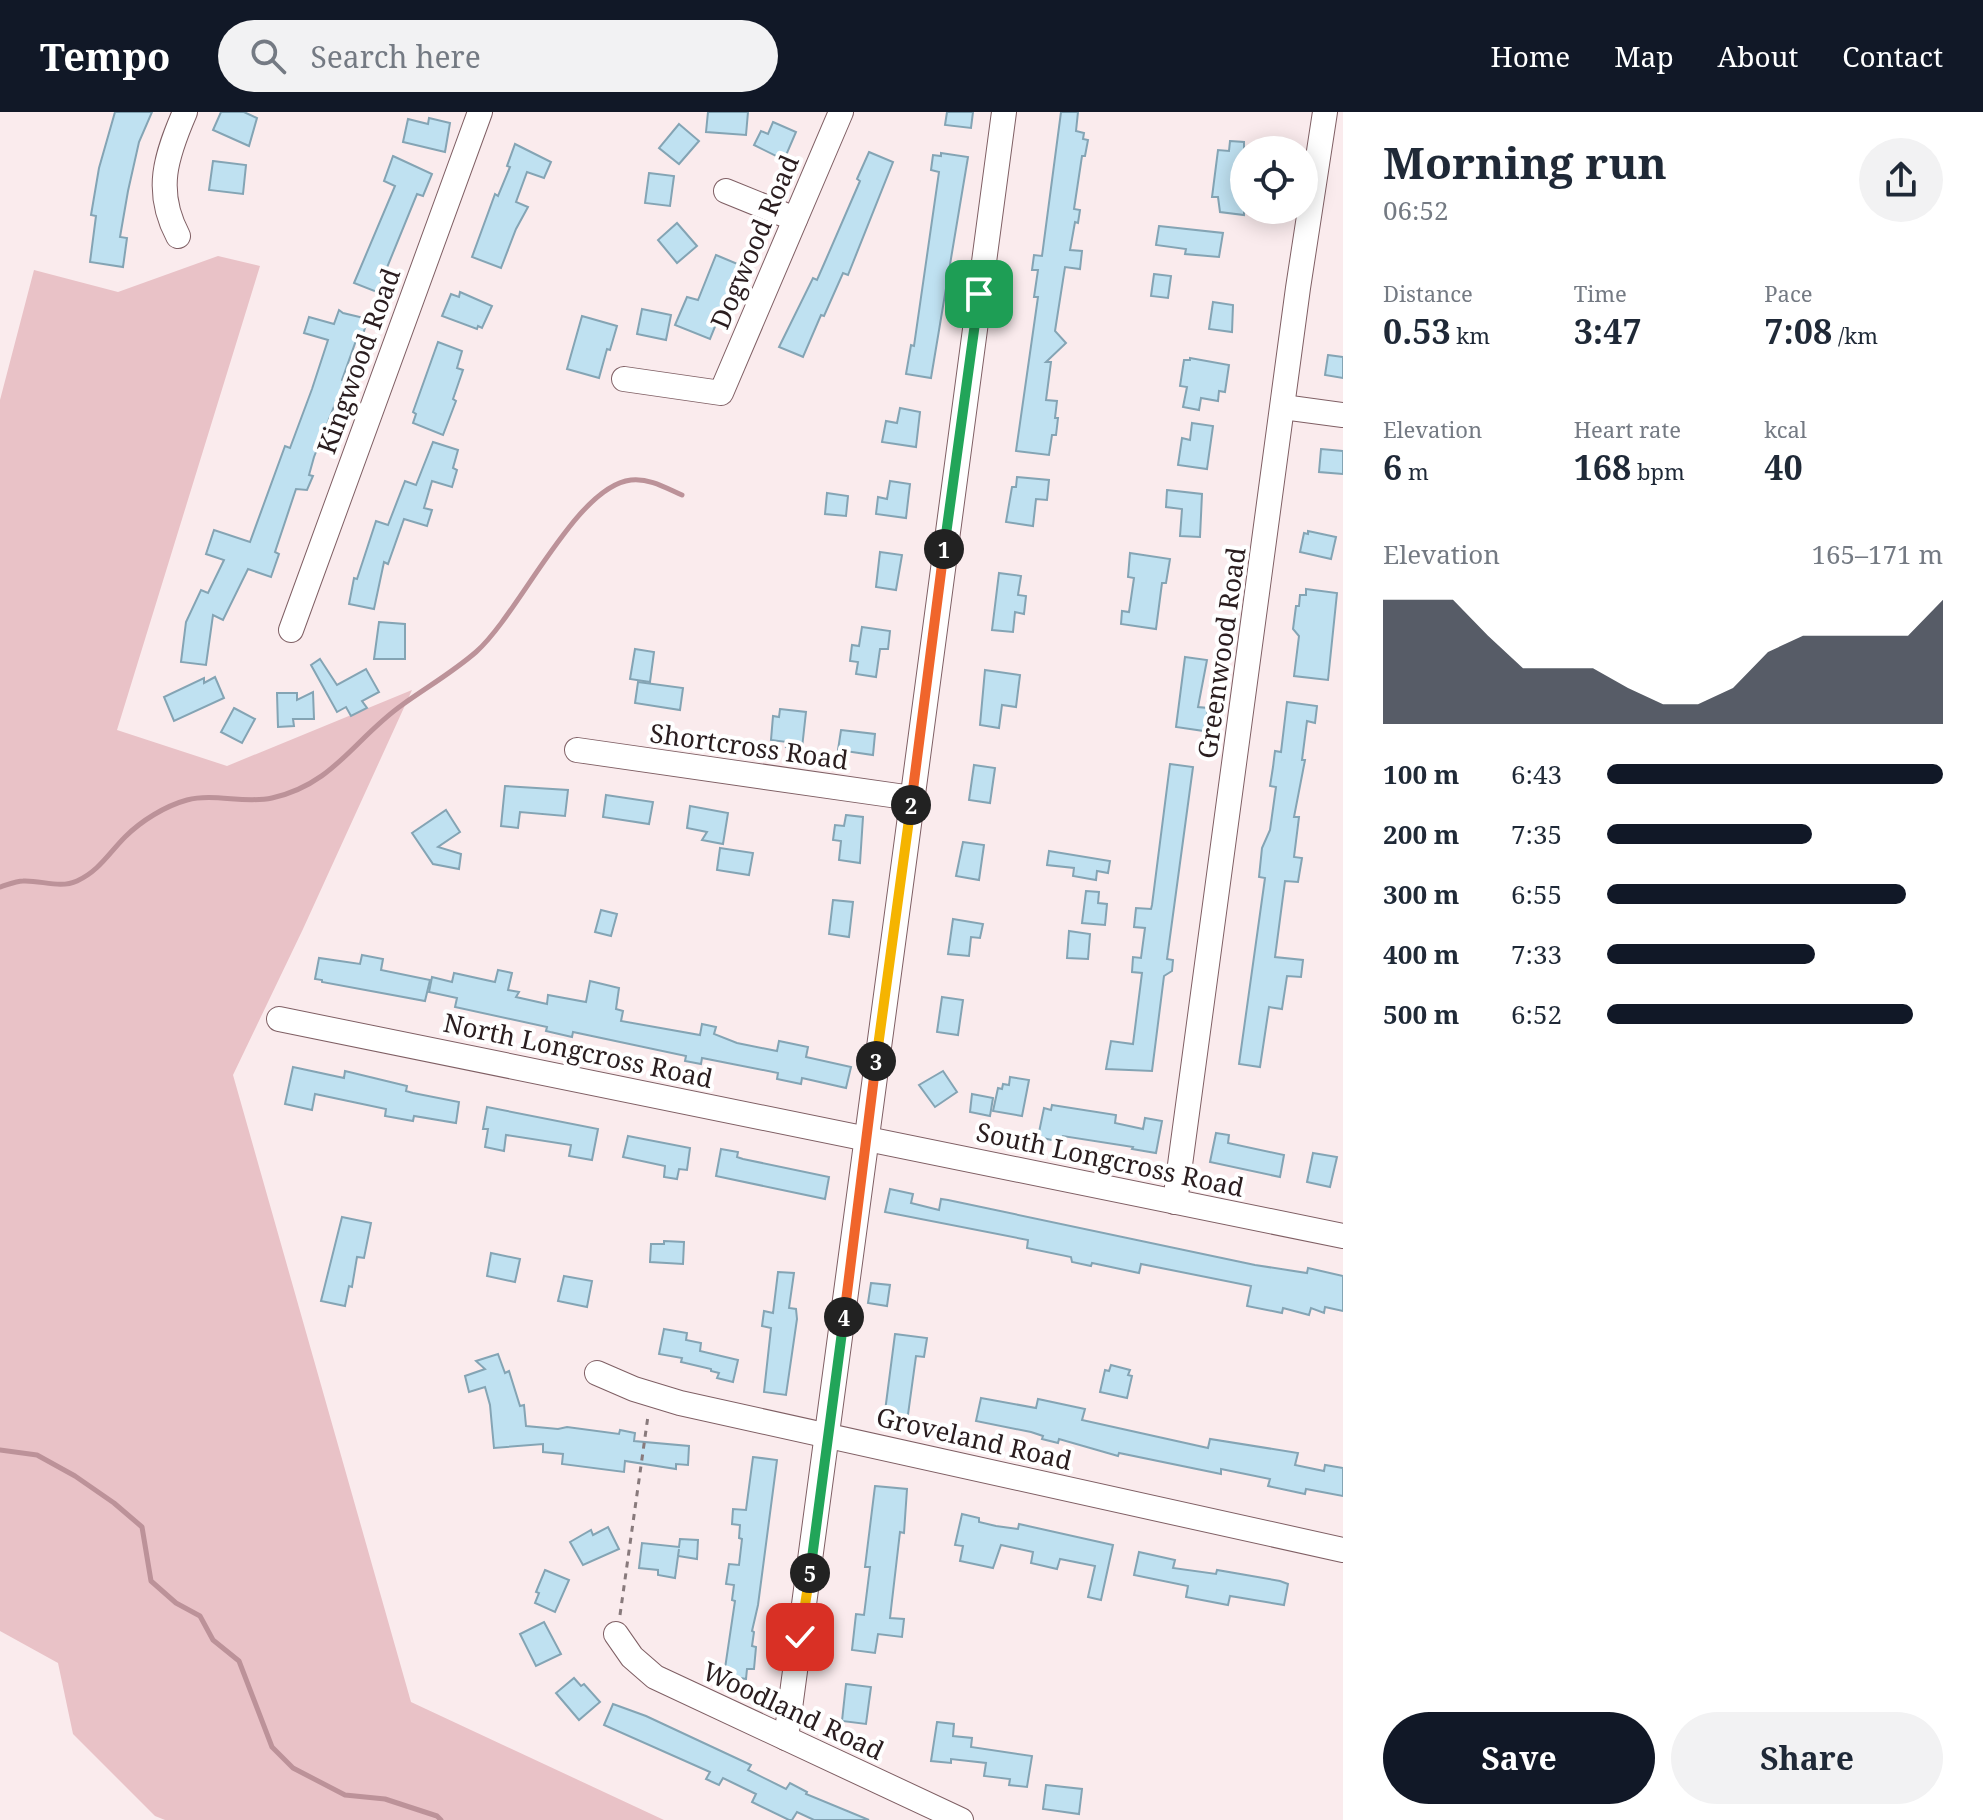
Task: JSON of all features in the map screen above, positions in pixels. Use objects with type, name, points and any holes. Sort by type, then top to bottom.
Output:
[{"type":"street","points":[[178,236],[164,200],[165,179],[173,140],[185,112]]},
{"type":"street","name":"Kingwood Road","points":[[291,630],[480,112]]},
{"type":"street","name":"Dogwood Road","points":[[624,379],[721,393],[841,112]]},
{"type":"street","points":[[786,1738],[1004,112]]},
{"type":"street","name":"Greenwood Road","points":[[1175,1202],[1298,288],[1325,112]]},
{"type":"street","points":[[726,191],[795,219]]},
{"type":"street","points":[[1283,407],[1343,415]]},
{"type":"street","name":"Shortcross Road","points":[[577,750],[912,798]]},
{"type":"street","name":"North Longcross Road","points":[[279,1019],[866,1138]]},
{"type":"street","name":"South Longcross Road","points":[[866,1138],[1343,1236]]},
{"type":"street","name":"Groveland Road","points":[[597,1373],[680,1403],[1343,1550]]},
{"type":"street","name":"Woodland Road","points":[[616,1634],[632,1657],[655,1677],[961,1820]]},
{"type":"path","points":[[616,1634],[624,1599],[651,1394]]},
{"type":"shaded area","points":[[218,256],[260,266],[117,730],[227,766],[412,690],[233,1075],[411,1702],[664,1820],[165,1820],[155,1816],[73,1734],[58,1663],[0,1631],[0,400],[34,270],[118,292]]},
{"type":"building","points":[[115,112],[152,112],[139,142],[128,191],[120,237],[127,238],[123,267],[90,262],[96,216],[91,215],[99,168]]},
{"type":"building","points":[[221,112],[244,112],[257,118],[249,146],[213,130]]},
{"type":"building","points":[[708,112],[748,112],[746,135],[706,132]]},
{"type":"building","points":[[947,112],[973,112],[971,128],[945,125]]},
{"type":"building","points":[[1061,112],[1078,112],[1076,131],[1084,133],[1083,139],[1088,140],[1085,156],[1082,156],[1074,209],[1080,210],[1078,223],[1075,222],[1070,250],[1082,251],[1080,269],[1065,267],[1055,331],[1066,343],[1046,362],[1051,362],[1046,400],[1057,401],[1055,418],[1058,418],[1049,455],[1016,451],[1038,297],[1034,297],[1038,270],[1032,270],[1034,255],[1042,256]]},
{"type":"building","points":[[429,118],[450,123],[445,152],[403,142],[408,119],[428,124]]},
{"type":"building","points":[[773,122],[796,132],[784,160],[754,145],[761,131],[768,134]]},
{"type":"building","points":[[679,124],[699,141],[679,164],[659,148]]},
{"type":"building","points":[[1230,141],[1230,213],[1220,212],[1218,197],[1212,197],[1218,150],[1229,151]]},
{"type":"building","points":[[515,144],[551,162],[544,178],[527,172],[516,202],[528,207],[501,268],[472,257],[495,194],[498,196],[510,167],[507,166]]},
{"type":"building","points":[[869,152],[893,162],[848,275],[843,273],[803,357],[779,347],[813,278],[817,280],[860,181],[857,179]]},
{"type":"building","points":[[941,153],[968,157],[931,378],[906,374],[911,345],[914,346],[939,172],[931,170],[933,155],[941,156]]},
{"type":"building","points":[[393,156],[432,174],[423,196],[417,194],[377,292],[354,283],[395,186],[384,181]]},
{"type":"building","points":[[213,161],[246,165],[243,194],[209,190]]},
{"type":"building","points":[[649,173],[674,176],[670,206],[645,203]]},
{"type":"building","points":[[677,223],[697,246],[677,263],[658,240]]},
{"type":"building","points":[[1159,226],[1223,233],[1219,257],[1185,254],[1186,249],[1156,245]]},
{"type":"building","points":[[716,255],[740,265],[710,339],[675,325],[687,297],[698,300]]},
{"type":"building","points":[[1154,274],[1171,276],[1168,298],[1151,296]]},
{"type":"building","points":[[460,292],[492,306],[482,328],[442,316],[451,294],[459,297]]},
{"type":"building","points":[[1213,302],[1233,305],[1232,332],[1209,329]]},
{"type":"building","points":[[642,309],[671,315],[666,340],[637,334]]},
{"type":"building","points":[[339,310],[368,319],[362,337],[358,335],[342,380],[349,383],[344,401],[337,399],[314,457],[309,475],[313,476],[307,490],[296,489],[275,552],[279,554],[271,577],[248,569],[223,620],[213,615],[206,665],[181,662],[186,622],[201,590],[208,593],[224,560],[206,554],[214,530],[250,542],[285,446],[290,448],[312,389],[328,340],[304,333],[309,317],[334,324]]},
{"type":"building","points":[[582,316],[617,326],[599,378],[567,369]]},
{"type":"building","points":[[438,342],[462,351],[457,368],[463,370],[453,399],[456,401],[443,435],[413,423],[416,414],[413,412]]},
{"type":"building","points":[[1328,355],[1343,357],[1343,378],[1325,375]]},
{"type":"building","points":[[1190,358],[1229,365],[1225,392],[1219,391],[1218,401],[1201,398],[1199,410],[1183,407],[1187,387],[1180,386],[1184,360]]},
{"type":"building","points":[[900,408],[920,412],[916,447],[882,442],[886,421],[897,423]]},
{"type":"building","points":[[1192,423],[1213,426],[1207,469],[1178,465],[1182,438],[1190,440]]},
{"type":"building","points":[[433,442],[458,450],[452,487],[432,481],[424,508],[432,510],[427,526],[404,519],[388,564],[384,562],[374,609],[349,604],[354,578],[357,579],[376,521],[388,525],[405,481],[416,485]]},
{"type":"building","points":[[1321,449],[1343,451],[1343,474],[1319,472]]},
{"type":"building","points":[[1017,477],[1049,480],[1047,500],[1036,499],[1033,526],[1006,522],[1012,487],[1016,487]]},
{"type":"building","points":[[890,481],[910,484],[906,518],[876,514],[878,497],[887,499]]},
{"type":"building","points":[[1167,490],[1202,494],[1200,537],[1180,536],[1182,509],[1166,507]]},
{"type":"building","points":[[827,493],[848,496],[846,516],[825,514]]},
{"type":"building","points":[[1308,531],[1336,537],[1331,559],[1300,552],[1304,533],[1308,534]]},
{"type":"building","points":[[880,552],[902,555],[896,590],[876,587]]},
{"type":"building","points":[[1130,553],[1170,559],[1166,583],[1162,583],[1156,629],[1121,624],[1122,611],[1129,612],[1134,578],[1128,577]]},
{"type":"building","points":[[999,573],[1021,576],[1018,595],[1026,596],[1024,614],[1015,612],[1013,632],[992,630]]},
{"type":"building","points":[[1306,589],[1337,593],[1328,680],[1294,676],[1299,636],[1293,629],[1296,606],[1299,606],[1300,595],[1306,595]]},
{"type":"building","points":[[379,622],[405,624],[405,659],[374,659]]},
{"type":"building","points":[[862,627],[890,631],[888,649],[880,649],[876,677],[856,674],[858,662],[850,661],[852,645],[859,646]]},
{"type":"building","points":[[635,649],[654,652],[650,682],[630,679]]},
{"type":"building","points":[[1185,657],[1207,660],[1198,707],[1208,708],[1204,731],[1176,727]]},
{"type":"building","points":[[320,659],[337,685],[366,669],[379,692],[362,701],[367,708],[351,716],[346,707],[337,712],[311,665]]},
{"type":"building","points":[[985,670],[1020,675],[1016,707],[1002,705],[999,728],[980,725]]},
{"type":"building","points":[[215,677],[224,698],[174,721],[164,697],[204,678],[204,683]]},
{"type":"building","points":[[638,682],[683,688],[680,710],[635,703]]},
{"type":"building","points":[[313,692],[314,719],[293,719],[294,726],[278,727],[277,693],[297,693],[297,700]]},
{"type":"building","points":[[1287,702],[1317,706],[1315,723],[1307,721],[1302,760],[1305,760],[1294,817],[1299,817],[1294,857],[1302,858],[1298,882],[1285,881],[1275,957],[1303,960],[1301,977],[1287,976],[1282,1009],[1269,1007],[1260,1067],[1239,1064],[1265,878],[1259,877],[1262,848],[1270,830],[1276,787],[1270,786],[1275,751],[1281,752]]},
{"type":"building","points":[[234,708],[255,719],[242,743],[221,732]]},
{"type":"building","points":[[780,709],[806,712],[802,748],[786,747],[787,742],[771,740],[773,716],[779,717]]},
{"type":"building","points":[[841,730],[875,734],[873,755],[838,750]]},
{"type":"building","points":[[1170,764],[1193,767],[1167,959],[1173,960],[1172,971],[1164,976],[1152,1071],[1106,1069],[1111,1041],[1133,1044],[1142,973],[1132,972],[1133,957],[1141,958],[1145,928],[1134,927],[1136,908],[1151,909],[1152,905]]},
{"type":"building","points":[[974,765],[995,768],[990,803],[969,800]]},
{"type":"building","points":[[505,786],[568,790],[565,816],[520,812],[518,828],[501,826]]},
{"type":"building","points":[[606,795],[653,802],[649,824],[603,817]]},
{"type":"building","points":[[690,806],[728,813],[723,844],[702,840],[707,832],[687,828]]},
{"type":"building","points":[[446,810],[460,832],[438,847],[461,854],[459,869],[433,864],[412,833]]},
{"type":"building","points":[[846,815],[863,817],[860,863],[839,860],[841,841],[833,840],[835,825],[844,826]]},
{"type":"building","points":[[963,842],[984,845],[979,880],[956,876]]},
{"type":"building","points":[[720,848],[753,853],[749,875],[717,870]]},
{"type":"building","points":[[1049,851],[1110,861],[1108,873],[1097,871],[1096,880],[1073,876],[1074,868],[1047,865]]},
{"type":"building","points":[[1086,891],[1099,892],[1098,903],[1107,904],[1105,925],[1082,923]]},
{"type":"building","points":[[833,900],[853,902],[849,937],[829,934]]},
{"type":"building","points":[[601,910],[617,914],[611,936],[595,932]]},
{"type":"building","points":[[953,919],[983,924],[980,938],[971,937],[969,956],[948,954]]},
{"type":"building","points":[[1069,931],[1090,934],[1088,959],[1067,958]]},
{"type":"building","points":[[362,955],[383,959],[381,970],[430,980],[425,1001],[315,979],[319,958],[360,964]]},
{"type":"building","points":[[498,970],[512,973],[508,990],[519,992],[516,997],[547,1004],[548,995],[586,1002],[590,981],[619,988],[616,1009],[623,1011],[621,1021],[700,1035],[702,1024],[716,1027],[714,1034],[737,1043],[777,1051],[779,1041],[808,1047],[806,1057],[851,1067],[846,1088],[802,1078],[801,1084],[777,1079],[778,1073],[702,1058],[701,1064],[685,1061],[686,1056],[573,1032],[572,1037],[546,1031],[547,1027],[455,1007],[457,998],[429,992],[432,977],[452,982],[454,973],[495,982]]},
{"type":"building","points":[[942,997],[963,1000],[958,1035],[937,1032]]},
{"type":"building","points":[[293,1067],[344,1078],[345,1071],[407,1086],[406,1091],[413,1093],[459,1102],[456,1123],[414,1116],[413,1121],[385,1116],[386,1109],[315,1094],[312,1110],[285,1104]]},
{"type":"building","points":[[943,1071],[957,1092],[935,1107],[919,1085]]},
{"type":"building","points":[[1010,1077],[1029,1080],[1022,1116],[993,1111],[998,1088],[1002,1089],[1003,1084],[1009,1085]]},
{"type":"building","points":[[972,1094],[993,1098],[990,1116],[970,1112]]},
{"type":"building","points":[[1052,1105],[1116,1115],[1115,1123],[1143,1129],[1145,1118],[1162,1121],[1156,1153],[1063,1136],[1061,1142],[1038,1137],[1044,1108],[1051,1110]]},
{"type":"building","points":[[487,1107],[598,1129],[592,1160],[569,1156],[571,1145],[506,1135],[504,1151],[485,1147],[488,1129],[483,1129]]},
{"type":"building","points":[[1216,1133],[1229,1135],[1228,1143],[1284,1155],[1280,1177],[1210,1162]]},
{"type":"building","points":[[628,1136],[690,1148],[687,1170],[679,1169],[677,1179],[664,1177],[665,1166],[623,1157]]},
{"type":"building","points":[[721,1149],[738,1152],[737,1157],[743,1159],[829,1177],[825,1199],[716,1176]]},
{"type":"building","points":[[1313,1153],[1337,1157],[1330,1187],[1307,1182]]},
{"type":"building","points":[[890,1189],[913,1194],[911,1203],[939,1210],[941,1199],[948,1200],[1255,1265],[1307,1273],[1308,1268],[1343,1276],[1343,1311],[1325,1307],[1324,1313],[1311,1308],[1309,1315],[1283,1308],[1282,1313],[1247,1306],[1251,1286],[1141,1264],[1139,1273],[1092,1263],[1091,1266],[1072,1262],[1071,1257],[1027,1248],[1028,1240],[885,1212]]},
{"type":"building","points":[[342,1217],[371,1223],[364,1258],[357,1257],[345,1306],[321,1301]]},
{"type":"building","points":[[664,1241],[684,1242],[683,1264],[650,1262],[651,1244],[664,1244]]},
{"type":"building","points":[[491,1253],[520,1259],[515,1282],[487,1276]]},
{"type":"building","points":[[778,1272],[794,1273],[789,1308],[796,1309],[797,1319],[786,1395],[764,1392],[771,1328],[762,1326],[764,1311],[773,1313]]},
{"type":"building","points":[[564,1276],[592,1281],[587,1307],[558,1301]]},
{"type":"building","points":[[871,1283],[890,1285],[887,1306],[868,1303]]},
{"type":"building","points":[[664,1329],[687,1333],[686,1340],[701,1343],[700,1351],[738,1360],[733,1382],[717,1378],[719,1373],[711,1369],[681,1362],[682,1358],[659,1354]]},
{"type":"building","points":[[895,1334],[927,1338],[924,1357],[916,1356],[907,1422],[884,1419]]},
{"type":"building","points":[[498,1354],[505,1373],[509,1371],[520,1406],[524,1405],[526,1426],[567,1427],[619,1434],[620,1430],[635,1433],[634,1441],[689,1446],[688,1465],[676,1464],[676,1469],[625,1461],[624,1472],[562,1464],[563,1454],[543,1452],[543,1444],[494,1448],[485,1387],[469,1392],[465,1376],[485,1369],[476,1361]]},
{"type":"building","points":[[1111,1365],[1130,1370],[1128,1375],[1132,1376],[1127,1398],[1100,1392],[1105,1370],[1109,1371]]},
{"type":"building","points":[[981,1398],[1036,1408],[1038,1399],[1085,1409],[1082,1420],[1208,1448],[1210,1439],[1298,1453],[1295,1465],[1324,1471],[1325,1465],[1343,1468],[1343,1496],[1306,1489],[1305,1494],[1268,1486],[1270,1479],[1221,1469],[1221,1474],[1119,1453],[1118,1456],[1059,1439],[1058,1443],[1042,1439],[1043,1436],[1031,1432],[976,1421]]},
{"type":"building","points":[[753,1457],[777,1460],[752,1631],[752,1646],[756,1647],[754,1669],[747,1669],[746,1679],[724,1675],[735,1601],[732,1600],[734,1585],[726,1584],[729,1564],[739,1565],[742,1539],[739,1538],[740,1525],[732,1524],[733,1509],[746,1510]]},
{"type":"building","points":[[875,1486],[907,1489],[904,1533],[900,1532],[890,1618],[904,1619],[902,1637],[878,1634],[875,1653],[852,1650],[856,1614],[864,1615],[870,1567],[865,1567]]},
{"type":"building","points":[[962,1514],[996,1526],[1018,1529],[1019,1524],[1113,1545],[1101,1600],[1088,1597],[1095,1566],[1060,1559],[1057,1569],[1031,1563],[1033,1552],[1001,1545],[993,1568],[960,1561],[963,1546],[955,1545]]},
{"type":"building","points":[[608,1527],[619,1549],[583,1565],[570,1542],[591,1530],[593,1535]]},
{"type":"building","points":[[680,1539],[698,1540],[697,1559],[678,1556],[675,1578],[658,1575],[658,1570],[639,1568],[642,1543],[679,1547]]},
{"type":"building","points":[[1139,1552],[1175,1560],[1173,1568],[1216,1574],[1217,1570],[1280,1581],[1288,1584],[1284,1605],[1230,1596],[1228,1605],[1186,1597],[1188,1586],[1134,1575]]},
{"type":"building","points":[[545,1570],[569,1580],[555,1612],[535,1603]]},
{"type":"building","points":[[544,1622],[561,1654],[536,1666],[520,1634]]},
{"type":"building","points":[[574,1678],[600,1702],[579,1720],[556,1693]]},
{"type":"building","points":[[846,1684],[871,1687],[866,1724],[842,1721]]},
{"type":"building","points":[[613,1704],[751,1765],[748,1770],[786,1789],[790,1783],[806,1794],[869,1820],[814,1820],[797,1812],[789,1820],[752,1802],[756,1794],[723,1778],[719,1785],[706,1779],[710,1772],[604,1725]]},
{"type":"building","points":[[937,1722],[954,1724],[953,1736],[972,1738],[971,1747],[1032,1756],[1027,1787],[1009,1785],[1010,1779],[984,1776],[986,1763],[951,1759],[951,1763],[931,1761]]},
{"type":"building","points":[[1046,1785],[1082,1789],[1079,1814],[1043,1809]]},
{"type":"waterway","points":[[0,887],[20,881],[50,884],[77,881],[98,867],[138,825],[162,810],[187,800],[262,800],[312,782],[342,759],[385,718],[476,652],[511,610],[569,527],[610,488],[638,480],[658,484],[682,495]]},
{"type":"waterway","points":[[0,1450],[37,1455],[75,1476],[142,1527],[151,1581],[176,1603],[200,1616],[213,1640],[239,1661],[272,1747],[293,1768],[345,1795],[385,1799],[441,1820]]},
{"type":"route","points":[[800,1637],[979,294]]}]
